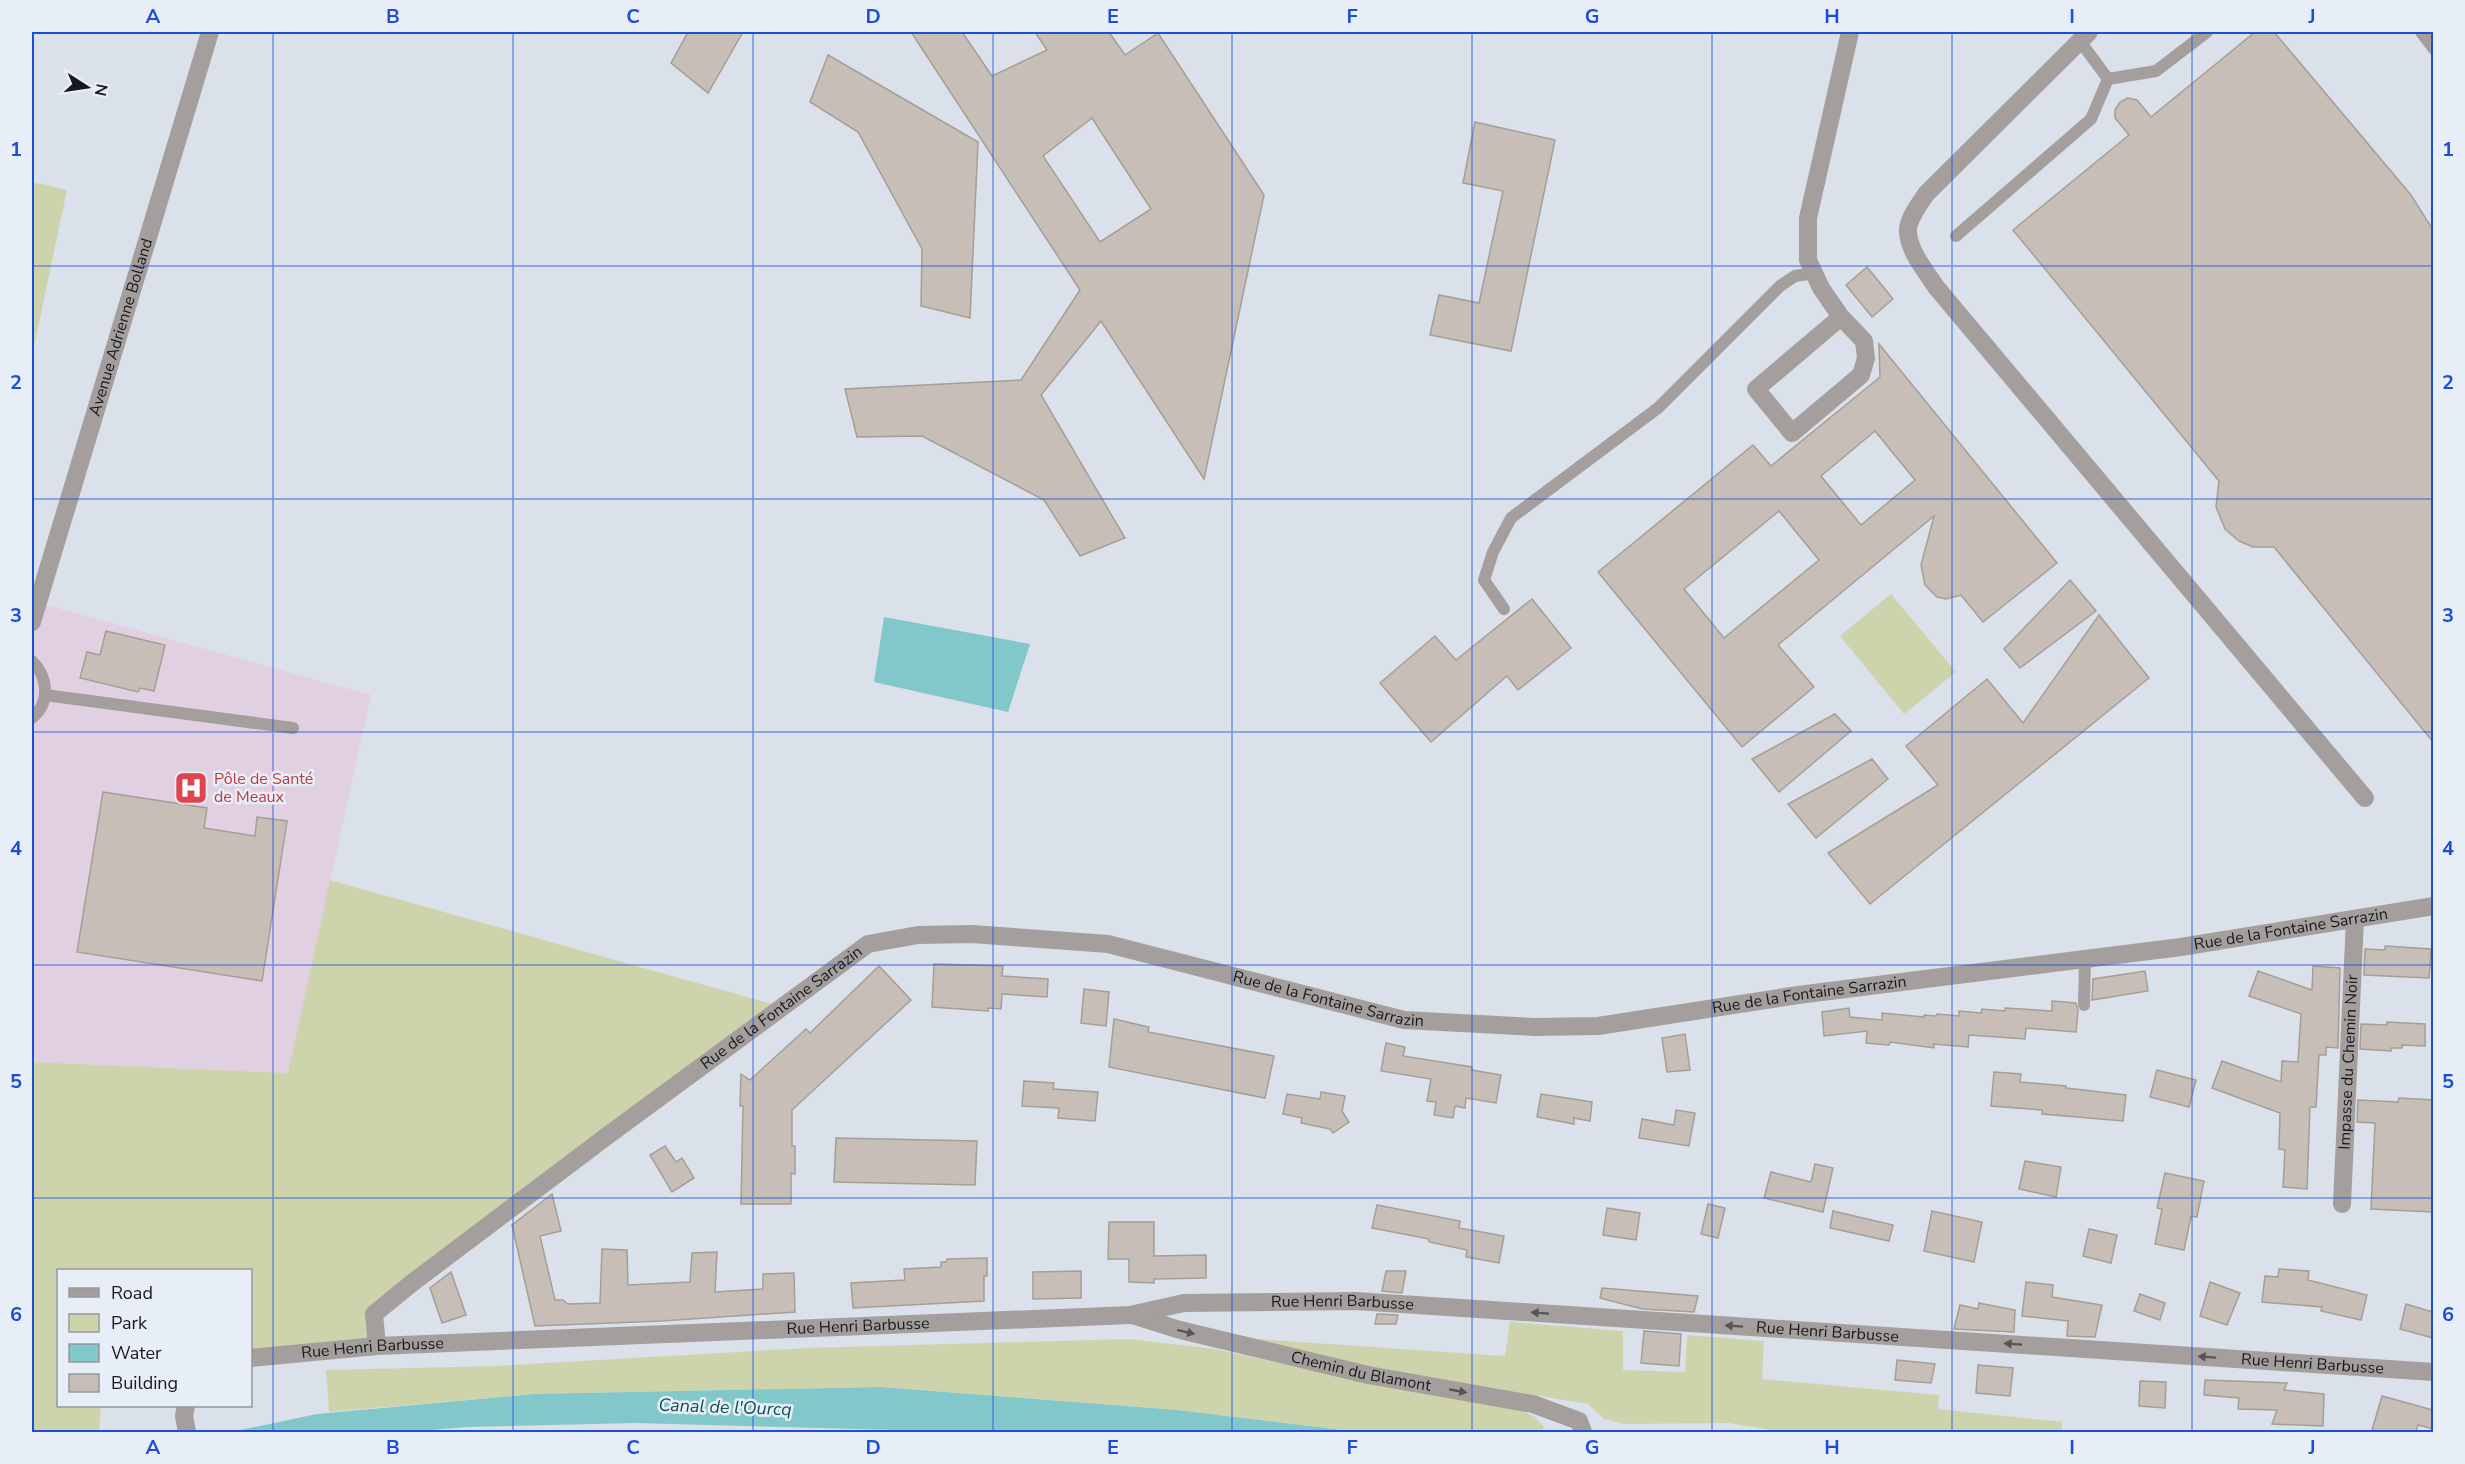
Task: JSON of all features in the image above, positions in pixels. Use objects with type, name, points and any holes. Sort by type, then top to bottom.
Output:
[{"type":"street","name":"Avenue Adrienne Bolland","points":[[32,622],[210,32]]},
{"type":"street","points":[[1841,317],[1756,389],[1792,434],[1861,375],[1866,358],[1864,341],[1841,317],[1821,288],[1808,260],[1808,219],[1850,32]]},
{"type":"street","points":[[2084,36],[1926,194],[1913,216],[1908,232],[1915,255],[1936,287],[2365,798]]},
{"type":"street","name":"Rue de la Fontaine Sarrazin","points":[[377,1346],[374,1314],[412,1282],[868,944],[918,935],[972,934],[1108,944],[1404,1020],[1535,1027],[1598,1026],[1798,995],[2181,947],[2433,906]]},
{"type":"street","name":"Impasse du Chemin Noir","points":[[2342,1204],[2355,920]]},
{"type":"street","name":"Rue Henri Barbusse","points":[[252,1358],[377,1346],[1130,1315],[1184,1303],[1356,1301],[2433,1372]]},
{"type":"street","name":"Chemin du Blamont","points":[[1130,1315],[1180,1330],[1368,1375],[1533,1404],[1579,1421],[1583,1432]]},
{"type":"street","points":[[186,1407],[184,1416],[187,1432]]},
{"type":"lane","points":[[2108,79],[2156,71],[2207,32]]},
{"type":"lane","points":[[2421,32],[2433,49]]},
{"type":"lane","points":[[2084,36],[2108,79]]},
{"type":"lane","points":[[1956,236],[2091,119],[2108,79]]},
{"type":"lane","points":[[1504,609],[1484,580],[1493,552],[1511,518],[1658,408],[1780,286],[1794,276],[1814,273]]},
{"type":"lane","points":[[32,660],[41,670],[45,682],[42,705],[32,718]]},
{"type":"lane","points":[[45,695],[293,728]]},
{"type":"lane","points":[[2084,1005],[2085,960]]},
{"type":"shaded area","name":"Pôle de Santé de Meaux","points":[[32,601],[371,695],[288,1073],[32,1062]]},
{"type":"green space","points":[[32,182],[67,190],[32,356]]},
{"type":"green space","points":[[1891,594],[1956,672],[1904,714],[1840,636]]},
{"type":"green space","points":[[330,880],[783,1007],[374,1314],[377,1346],[252,1358],[252,1269],[57,1269],[57,1407],[101,1407],[99,1432],[32,1432],[32,1062],[288,1073]]},
{"type":"green space","points":[[1510,1322],[1623,1331],[1623,1370],[1685,1372],[1687,1335],[1764,1341],[1762,1379],[1939,1395],[1938,1409],[2062,1422],[2062,1432],[1784,1432],[1728,1423],[1624,1424],[1604,1419],[1588,1404],[1380,1369],[1241,1338],[1505,1356]]},
{"type":"green space","points":[[1129,1339],[1215,1349],[1389,1387],[1520,1410],[1534,1416],[1544,1427],[1542,1432],[1359,1432],[1177,1410],[881,1387],[535,1394],[329,1412],[326,1370],[497,1366],[807,1348]]},
{"type":"water","points":[[884,617],[1030,644],[1008,712],[874,682]]},
{"type":"water","name":"Canal de l'Ourcq","points":[[881,1387],[1177,1410],[1359,1432],[969,1432],[636,1423],[467,1427],[406,1432],[231,1432],[317,1414],[535,1394]]},
{"type":"building","points":[[688,32],[743,32],[708,93],[671,63]]},
{"type":"building","points":[[911,32],[962,32],[992,76],[1047,50],[1035,32],[1109,32],[1125,55],[1158,33],[1264,195],[1204,479],[1101,321],[1041,395],[1125,538],[1080,556],[1044,500],[922,436],[857,437],[845,389],[1021,380],[1080,290]],"holes":[[[1092,118],[1151,209],[1100,242],[1043,156]]]},
{"type":"building","points":[[2255,32],[2274,32],[2411,195],[2433,230],[2433,742],[2274,547],[2253,547],[2239,541],[2225,529],[2216,507],[2219,481],[2013,230],[2129,135],[2115,118],[2115,110],[2120,102],[2128,98],[2137,100],[2151,117]]},
{"type":"building","points":[[828,55],[978,142],[970,318],[921,306],[922,249],[858,132],[810,102]]},
{"type":"building","points":[[1475,122],[1555,140],[1511,351],[1430,335],[1439,295],[1479,303],[1503,191],[1463,183]]},
{"type":"building","points":[[1867,267],[1893,299],[1872,317],[1846,285]]},
{"type":"building","points":[[1879,344],[2057,563],[1983,622],[1961,595],[1946,599],[1937,597],[1925,585],[1921,565],[1934,516],[1778,645],[1814,687],[1742,747],[1598,572],[1753,445],[1771,466],[1880,377]],"holes":[[[1875,431],[1915,480],[1861,525],[1821,476]],[[1779,511],[1819,560],[1724,638],[1684,589]]]},
{"type":"building","points":[[2070,580],[2096,611],[2020,668],[2004,649]]},
{"type":"building","points":[[1532,599],[1571,648],[1518,690],[1507,676],[1431,742],[1380,683],[1435,636],[1456,660]]},
{"type":"building","points":[[2099,615],[2149,678],[1870,904],[1828,853],[1938,785],[1906,746],[1987,679],[2023,723]]},
{"type":"building","points":[[106,631],[165,645],[154,691],[140,688],[138,692],[80,678],[87,652],[100,655]]},
{"type":"building","points":[[1835,714],[1851,731],[1779,792],[1752,759]]},
{"type":"building","points":[[1872,759],[1888,779],[1816,838],[1788,804]]},
{"type":"building","points":[[103,792],[207,808],[204,828],[255,836],[257,817],[287,821],[262,981],[77,952]]},
{"type":"building","points":[[2385,946],[2431,949],[2429,978],[2364,975],[2365,949],[2385,950]]},
{"type":"building","points":[[934,964],[1003,966],[1002,976],[1048,979],[1047,997],[1002,994],[1001,1009],[988,1008],[988,1011],[932,1007]]},
{"type":"building","points":[[879,966],[911,1000],[792,1110],[795,1174],[791,1173],[791,1204],[741,1204],[743,1106],[740,1106],[741,1074],[750,1080],[806,1029],[810,1033]]},
{"type":"building","points":[[2313,966],[2340,968],[2338,1048],[2326,1047],[2326,1055],[2319,1055],[2316,1107],[2310,1107],[2307,1189],[2283,1187],[2285,1150],[2279,1149],[2280,1113],[2212,1088],[2222,1061],[2281,1082],[2282,1061],[2298,1062],[2301,1014],[2249,996],[2258,971],[2312,990]]},
{"type":"building","points":[[2145,971],[2148,991],[2092,1000],[2093,979]]},
{"type":"building","points":[[1084,989],[1109,992],[1106,1026],[1081,1023]]},
{"type":"building","points":[[2052,1001],[2076,1003],[2078,1010],[2076,1032],[2026,1028],[2025,1039],[1969,1035],[1968,1047],[1934,1044],[1934,1048],[1890,1042],[1889,1045],[1866,1043],[1867,1031],[1824,1036],[1822,1012],[1849,1008],[1850,1017],[1882,1020],[1882,1013],[1924,1017],[1924,1015],[1936,1016],[1937,1014],[1959,1016],[1959,1011],[1981,1013],[1982,1009],[2052,1011]]},
{"type":"building","points":[[1114,1019],[1149,1027],[1148,1032],[1274,1056],[1265,1098],[1109,1067]]},
{"type":"building","points":[[2387,1022],[2425,1024],[2425,1046],[2402,1045],[2402,1048],[2391,1048],[2391,1051],[2360,1049],[2361,1024],[2387,1025]]},
{"type":"building","points":[[1685,1034],[1690,1070],[1667,1072],[1662,1038]]},
{"type":"building","points":[[1386,1043],[1405,1047],[1403,1056],[1472,1067],[1472,1070],[1501,1075],[1496,1103],[1466,1098],[1465,1108],[1455,1106],[1453,1118],[1434,1115],[1436,1102],[1427,1101],[1431,1079],[1381,1071]]},
{"type":"building","points":[[2157,1070],[2196,1080],[2189,1107],[2150,1097]]},
{"type":"building","points":[[1994,1072],[2021,1074],[2020,1082],[2126,1095],[2123,1121],[2042,1114],[2042,1110],[1991,1106]]},
{"type":"building","points":[[1024,1081],[1054,1083],[1053,1089],[1098,1092],[1095,1121],[1058,1118],[1059,1108],[1022,1106]]},
{"type":"building","points":[[1321,1092],[1345,1096],[1342,1111],[1349,1122],[1333,1133],[1330,1129],[1301,1123],[1302,1118],[1283,1114],[1287,1094],[1320,1099]]},
{"type":"building","points":[[1541,1094],[1592,1102],[1590,1121],[1574,1118],[1574,1124],[1537,1117]]},
{"type":"building","points":[[2399,1098],[2433,1100],[2433,1212],[2371,1209],[2375,1123],[2357,1122],[2358,1100],[2398,1102]]},
{"type":"building","points":[[1676,1110],[1695,1113],[1689,1146],[1639,1138],[1642,1119],[1674,1125]]},
{"type":"building","points":[[836,1138],[977,1141],[975,1185],[834,1182]]},
{"type":"building","points":[[665,1146],[676,1162],[682,1158],[694,1178],[672,1192],[650,1155]]},
{"type":"building","points":[[2025,1161],[2061,1167],[2056,1197],[2019,1189]]},
{"type":"building","points":[[1815,1164],[1833,1168],[1823,1212],[1764,1198],[1771,1172],[1811,1182]]},
{"type":"building","points":[[2165,1173],[2204,1181],[2197,1217],[2191,1216],[2184,1250],[2155,1244],[2162,1209],[2157,1208]]},
{"type":"building","points":[[552,1194],[561,1231],[540,1236],[555,1300],[563,1300],[568,1304],[600,1303],[602,1249],[627,1250],[628,1285],[690,1282],[692,1253],[717,1252],[715,1292],[763,1289],[763,1274],[794,1273],[795,1312],[662,1321],[535,1326],[512,1225]]},
{"type":"building","points":[[1708,1204],[1725,1208],[1718,1238],[1701,1234]]},
{"type":"building","points":[[1377,1205],[1460,1221],[1459,1228],[1504,1236],[1499,1263],[1466,1257],[1467,1250],[1429,1242],[1429,1239],[1372,1228]]},
{"type":"building","points":[[1607,1208],[1640,1213],[1636,1240],[1603,1235]]},
{"type":"building","points":[[1833,1211],[1893,1225],[1889,1241],[1830,1228]]},
{"type":"building","points":[[1932,1211],[1982,1222],[1974,1262],[1924,1251]]},
{"type":"building","points":[[1109,1222],[1154,1222],[1154,1256],[1206,1255],[1206,1278],[1154,1279],[1154,1283],[1129,1282],[1129,1259],[1108,1259]]},
{"type":"building","points":[[2089,1229],[2117,1235],[2111,1263],[2083,1256]]},
{"type":"building","points":[[987,1258],[984,1301],[853,1308],[851,1283],[905,1280],[904,1269],[941,1267],[941,1262],[946,1262],[947,1259]]},
{"type":"building","points":[[2279,1269],[2309,1271],[2308,1280],[2367,1295],[2361,1320],[2321,1311],[2322,1307],[2262,1302],[2265,1276],[2278,1277]]},
{"type":"building","points":[[1081,1271],[1081,1298],[1033,1299],[1033,1272]]},
{"type":"building","points":[[1386,1271],[1406,1271],[1402,1293],[1382,1291]]},
{"type":"building","points":[[451,1272],[466,1315],[442,1323],[430,1288]]},
{"type":"building","points":[[2026,1282],[2053,1285],[2052,1297],[2102,1305],[2095,1337],[2067,1336],[2068,1321],[2022,1316]]},
{"type":"building","points":[[2210,1282],[2240,1293],[2227,1325],[2200,1316]]},
{"type":"building","points":[[1602,1288],[1698,1296],[1694,1312],[1642,1309],[1600,1298]]},
{"type":"building","points":[[2140,1294],[2165,1303],[2160,1320],[2134,1311]]},
{"type":"building","points":[[1979,1303],[2015,1310],[2014,1332],[1954,1329],[1960,1305],[1978,1309]]},
{"type":"building","points":[[2406,1304],[2433,1312],[2433,1338],[2400,1329]]},
{"type":"building","points":[[1377,1314],[1398,1315],[1396,1324],[1375,1324]]},
{"type":"building","points":[[1644,1331],[1681,1334],[1679,1366],[1641,1363]]},
{"type":"building","points":[[1897,1360],[1935,1364],[1931,1383],[1895,1380]]},
{"type":"building","points":[[1978,1365],[2013,1368],[2010,1396],[1976,1393]]},
{"type":"building","points":[[2205,1380],[2287,1383],[2284,1390],[2324,1394],[2323,1426],[2272,1424],[2277,1410],[2238,1409],[2239,1398],[2204,1395]]},
{"type":"building","points":[[2140,1381],[2166,1382],[2165,1408],[2139,1406]]},
{"type":"building","points":[[2382,1396],[2433,1410],[2433,1429],[2418,1425],[2416,1432],[2372,1430]]},
{"type":"place","name":"Pôle de Santé de Meaux","points":[[191,788]]}]
